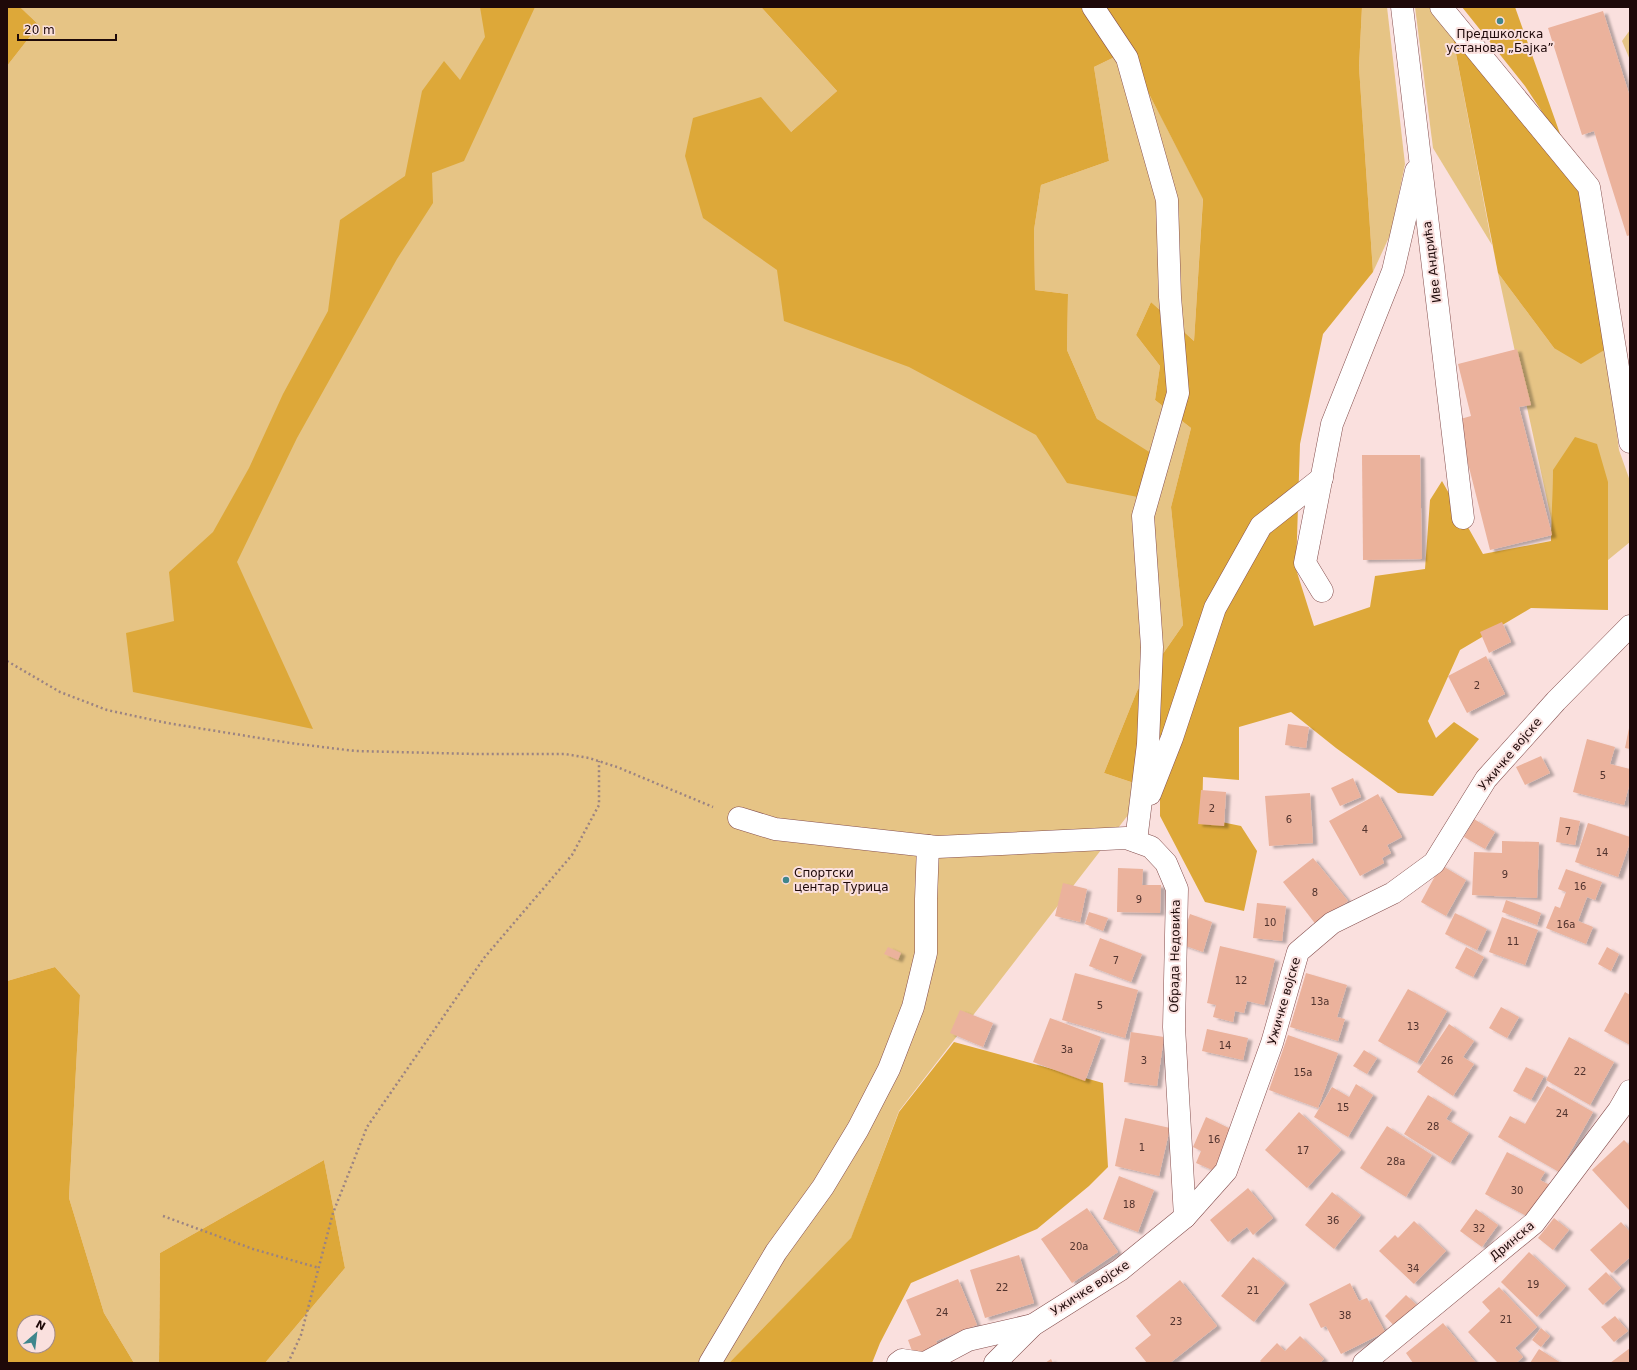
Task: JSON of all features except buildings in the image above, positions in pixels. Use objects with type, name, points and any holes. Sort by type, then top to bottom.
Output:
[{"type":"street","points":[[1093,7],[1127,58],[1167,200],[1170,297],[1178,393],[1143,516],[1152,647],[1148,744],[1136,841]]},
{"type":"street","name":"Иве Андрића","points":[[1402,7],[1463,518]]},
{"type":"street","points":[[1441,7],[1589,187],[1630,442]]},
{"type":"street","points":[[1322,591],[1305,563],[1332,424],[1393,272],[1420,154]]},
{"type":"street","points":[[1136,841],[1139,822],[1172,738],[1215,608],[1261,526],[1322,478]]},
{"type":"street","name":"Ужичке војске","points":[[995,1363],[1033,1325],[1120,1270],[1184,1216],[1226,1171],[1272,1043],[1298,952],[1332,923],[1393,892],[1434,863],[1486,780],[1556,701],[1630,626]]},
{"type":"street","name":"Обрада Недовића","points":[[739,818],[775,829],[932,847],[1126,838],[1151,847],[1166,863],[1177,889],[1174,1027],[1184,1216]]},
{"type":"street","points":[[710,1363],[776,1252],[823,1187],[858,1129],[889,1069],[913,1007],[926,953],[926,898],[932,847]]},
{"type":"street","name":"Дринска","points":[[1364,1363],[1534,1223],[1619,1110],[1630,1091]]},
{"type":"street","name":"Ужичке војске","points":[[925,1363],[968,1340],[1033,1325]]},
{"type":"street","points":[[898,1363],[902,1360],[922,1363]]},
{"type":"path","points":[[7,662],[60,692],[106,710],[290,743],[355,751],[475,754],[565,754],[617,767],[739,818]]},
{"type":"path","points":[[288,1363],[301,1335],[333,1213],[367,1127],[484,958],[572,855],[599,805],[599,762]]},
{"type":"path","points":[[163,1216],[253,1249],[319,1268]]},
{"type":"shaded area","points":[[7,7],[20,7],[39,25],[7,66]]},
{"type":"shaded area","points":[[20,7],[761,7],[837,91],[791,132],[712,175],[1097,419],[1067,350],[1068,294],[1035,290],[1034,230],[1041,185],[1109,161],[1094,67],[1127,51],[1203,198],[1194,341],[1151,302],[1136,335],[1160,366],[1155,400],[1191,428],[1171,507],[1183,625],[1137,691],[1104,773],[1149,788],[899,1111],[851,1239],[729,1363],[265,1363],[345,1268],[324,1160],[160,1253],[159,1363],[134,1363],[104,1313],[69,1198],[80,995],[55,967],[7,981],[7,66],[39,25]]},
{"type":"shaded area","points":[[480,7],[535,7],[464,161],[432,173],[433,203],[397,259],[297,438],[237,562],[313,729],[133,692],[126,633],[174,621],[169,572],[213,532],[249,468],[283,394],[328,311],[340,220],[405,176],[422,91],[444,61],[460,80],[485,37]]},
{"type":"shaded area","points":[[761,7],[1362,7],[1359,67],[1373,272],[1323,334],[1300,444],[1296,569],[1314,626],[1370,607],[1375,576],[1425,569],[1430,500],[1442,481],[1483,554],[1551,541],[1553,470],[1575,437],[1597,444],[1608,482],[1608,610],[1531,608],[1460,650],[1428,721],[1436,738],[1454,722],[1479,739],[1433,796],[1398,793],[1336,748],[1291,712],[1239,727],[1239,780],[1203,777],[1202,818],[1241,826],[1257,851],[1244,911],[1205,902],[1160,816],[1160,794],[1149,788],[1104,773],[1137,691],[1183,625],[1171,507],[1191,428],[1155,400],[1160,366],[1136,335],[1151,302],[1194,341],[1203,199],[1127,51],[1094,67],[1109,161],[1041,185],[1034,230],[1035,290],[1068,294],[1067,350],[1097,419],[1154,455],[1148,499],[1067,483],[1036,435],[909,367],[784,321],[777,270],[703,218],[685,156],[693,118],[761,97],[791,132],[837,91]]},
{"type":"shaded area","points":[[1362,7],[1387,7],[1405,164],[1391,233],[1373,272],[1359,67]]},
{"type":"shaded area","points":[[1415,7],[1430,7],[1453,38],[1492,245],[1433,148]]},
{"type":"shaded area","points":[[1462,7],[1515,7],[1564,145],[1525,86]]},
{"type":"shaded area","points":[[1630,30],[1630,60],[1622,41]]},
{"type":"shaded area","points":[[1453,38],[1579,188],[1606,349],[1581,364],[1554,348],[1498,273]]},
{"type":"shaded area","points":[[1498,273],[1554,348],[1606,349],[1619,450],[1630,481],[1630,542],[1608,560],[1608,482],[1553,470],[1552,523]]},
{"type":"shaded area","points":[[55,967],[80,995],[69,1198],[104,1313],[134,1363],[7,1363],[7,981]]},
{"type":"shaded area","points":[[954,1042],[1103,1083],[1108,1167],[1089,1186],[1037,1229],[911,1283],[880,1343],[872,1363],[729,1363],[851,1238],[899,1112]]},
{"type":"shaded area","points":[[324,1160],[345,1268],[265,1363],[159,1363],[160,1253]]},
{"type":"place","name":"Предшколска установа „Бајка”","points":[[1500,21]]},
{"type":"place","name":"Спортски центар Турица","points":[[786,880]]}]
